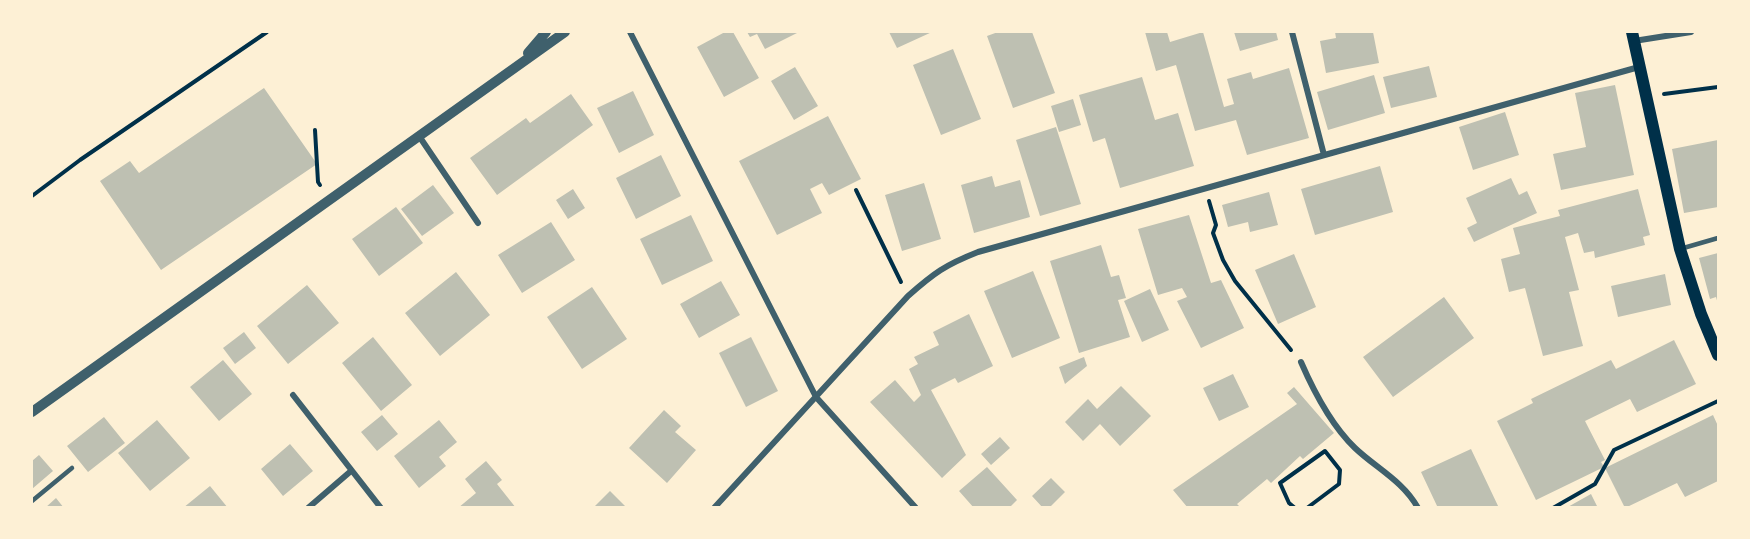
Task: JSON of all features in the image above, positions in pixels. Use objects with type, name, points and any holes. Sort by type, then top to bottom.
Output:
[{"type":"main road","points":[[1633,36],[1680,249],[1701,314],[1719,355]]},
{"type":"street","points":[[518,64],[546,32]]},
{"type":"street","points":[[32,412],[565,32]]},
{"type":"street","points":[[630,32],[816,397],[916,507]]},
{"type":"street","points":[[1292,32],[1324,156]]},
{"type":"street","points":[[1633,36],[1691,32]]},
{"type":"street","points":[[714,507],[908,296],[948,263],[978,252],[1639,67]]},
{"type":"street","points":[[419,136],[478,223]]},
{"type":"street","points":[[1301,362],[1314,392],[1352,445],[1401,484],[1418,507]]},
{"type":"street","points":[[293,395],[381,507]]},
{"type":"street","points":[[308,507],[351,471]]},
{"type":"lane","points":[[1680,249],[1719,238]]},
{"type":"lane","points":[[32,501],[72,468]]},
{"type":"path","points":[[32,196],[80,160],[267,32]]},
{"type":"path","points":[[1663,94],[1719,87]]},
{"type":"path","points":[[315,130],[318,182],[330,201]]},
{"type":"path","points":[[1206,189],[1216,225],[1213,233],[1223,260],[1235,281],[1301,362]]},
{"type":"path","points":[[856,190],[908,296]]},
{"type":"path","points":[[1553,507],[1595,484],[1614,450],[1719,401]]},
{"type":"path","points":[[1295,507],[1289,503],[1280,483],[1325,451],[1340,470],[1339,484],[1307,507]]},
{"type":"building","points":[[725,32],[733,32],[759,78],[724,97],[697,47]]},
{"type":"building","points":[[747,32],[799,32],[765,49],[757,34],[750,37]]},
{"type":"building","points":[[889,32],[932,32],[897,48]]},
{"type":"building","points":[[998,32],[1032,32],[1055,93],[1013,108],[987,36]]},
{"type":"building","points":[[1145,32],[1167,32],[1170,42],[1203,32],[1224,107],[1234,104],[1227,79],[1251,72],[1253,79],[1289,68],[1309,138],[1247,155],[1236,120],[1195,131],[1176,65],[1156,71]]},
{"type":"building","points":[[1234,32],[1276,32],[1278,40],[1240,51]]},
{"type":"building","points":[[1335,32],[1373,32],[1379,63],[1326,73],[1320,41],[1336,38]]},
{"type":"building","points":[[953,49],[981,119],[941,135],[913,65]]},
{"type":"building","points":[[1429,66],[1437,97],[1391,108],[1383,77]]},
{"type":"building","points":[[795,67],[818,106],[794,120],[771,81]]},
{"type":"building","points":[[1374,75],[1385,113],[1328,130],[1317,92]]},
{"type":"building","points":[[1142,77],[1155,120],[1178,113],[1194,166],[1120,188],[1105,138],[1093,142],[1079,95]]},
{"type":"building","points":[[1615,85],[1634,175],[1561,190],[1553,154],[1586,147],[1575,93]]},
{"type":"building","points":[[264,88],[317,164],[161,270],[100,181],[130,161],[139,173]]},
{"type":"building","points":[[633,91],[654,135],[619,153],[597,108]]},
{"type":"building","points":[[571,94],[593,125],[497,195],[470,158],[526,118],[530,123]]},
{"type":"building","points":[[1073,99],[1081,125],[1059,132],[1051,106]]},
{"type":"building","points":[[1505,112],[1519,155],[1473,170],[1459,127]]},
{"type":"building","points":[[828,116],[861,179],[829,195],[822,183],[810,189],[822,213],[777,235],[739,161]]},
{"type":"building","points":[[1056,127],[1081,204],[1040,216],[1016,140]]},
{"type":"building","points":[[1718,140],[1718,207],[1684,213],[1672,149]]},
{"type":"building","points":[[661,155],[681,196],[636,219],[616,178]]},
{"type":"building","points":[[1380,166],[1393,212],[1315,235],[1301,189]]},
{"type":"building","points":[[992,176],[995,187],[1020,180],[1030,217],[974,233],[961,185]]},
{"type":"building","points":[[1511,178],[1519,195],[1527,191],[1537,213],[1474,242],[1467,228],[1477,223],[1466,198]]},
{"type":"building","points":[[924,183],[941,239],[902,251],[885,195]]},
{"type":"building","points":[[433,185],[454,213],[422,236],[401,209]]},
{"type":"building","points":[[573,189],[585,208],[568,219],[556,200]]},
{"type":"building","points":[[1638,189],[1650,235],[1643,237],[1645,245],[1595,258],[1594,251],[1584,253],[1578,233],[1565,237],[1579,290],[1569,292],[1583,346],[1543,356],[1525,288],[1509,292],[1501,259],[1520,254],[1513,228],[1560,216],[1558,210]]},
{"type":"building","points":[[1269,192],[1278,225],[1250,232],[1248,222],[1228,227],[1222,205]]},
{"type":"building","points":[[396,207],[423,243],[379,276],[352,239]]},
{"type":"building","points":[[691,215],[713,261],[662,285],[640,239]]},
{"type":"building","points":[[1189,215],[1211,283],[1221,280],[1244,328],[1201,348],[1177,301],[1187,297],[1182,288],[1158,295],[1138,229]]},
{"type":"building","points":[[551,222],[575,260],[522,293],[498,255]]},
{"type":"building","points":[[1101,245],[1111,277],[1119,275],[1126,298],[1118,300],[1130,337],[1079,353],[1050,261]]},
{"type":"building","points":[[1718,253],[1718,304],[1716,297],[1710,299],[1699,258]]},
{"type":"building","points":[[1294,254],[1316,307],[1278,324],[1255,270]]},
{"type":"building","points":[[1033,271],[1060,338],[1012,358],[984,291]]},
{"type":"building","points":[[456,272],[490,315],[440,356],[405,313]]},
{"type":"building","points":[[1665,274],[1671,305],[1618,317],[1611,286]]},
{"type":"building","points":[[721,281],[740,315],[699,338],[680,304]]},
{"type":"building","points":[[307,285],[339,323],[288,364],[257,326]]},
{"type":"building","points":[[592,287],[627,339],[582,369],[547,317]]},
{"type":"building","points":[[1150,289],[1169,330],[1142,342],[1124,301]]},
{"type":"building","points":[[1444,297],[1474,338],[1393,397],[1363,357]]},
{"type":"building","points":[[969,314],[993,366],[958,383],[955,378],[931,390],[966,455],[942,478],[870,402],[895,380],[914,402],[921,395],[909,369],[918,364],[914,357],[939,345],[933,332]]},
{"type":"building","points":[[244,332],[256,348],[235,364],[223,348]]},
{"type":"building","points":[[373,337],[412,385],[381,411],[342,363]]},
{"type":"building","points":[[751,337],[778,391],[746,407],[719,353]]},
{"type":"building","points":[[1674,340],[1696,384],[1637,412],[1630,399],[1585,421],[1605,460],[1601,462],[1604,467],[1536,500],[1497,421],[1533,403],[1531,399],[1611,360],[1616,369]]},
{"type":"building","points":[[1084,357],[1087,366],[1065,384],[1059,367]]},
{"type":"building","points":[[223,360],[252,394],[219,421],[190,387]]},
{"type":"building","points":[[1233,374],[1249,407],[1219,421],[1203,388]]},
{"type":"building","points":[[1121,386],[1151,416],[1120,446],[1100,424],[1083,441],[1065,422],[1088,399],[1097,409]]},
{"type":"building","points":[[1294,387],[1334,433],[1303,459],[1300,456],[1271,483],[1267,479],[1237,504],[1241,508],[1188,508],[1173,490],[1297,404],[1287,393]]},
{"type":"building","points":[[664,410],[681,426],[675,432],[696,450],[667,483],[629,448]]},
{"type":"building","points":[[382,415],[398,434],[377,451],[361,432]]},
{"type":"building","points":[[1713,415],[1718,426],[1718,481],[1685,497],[1677,483],[1625,508],[1605,468]]},
{"type":"building","points":[[104,417],[125,443],[88,472],[67,446]]},
{"type":"building","points":[[157,420],[190,458],[150,491],[118,453]]},
{"type":"building","points":[[439,420],[457,442],[439,457],[446,466],[419,488],[394,456]]},
{"type":"building","points":[[1000,437],[1010,448],[991,465],[981,454]]},
{"type":"building","points":[[290,444],[313,471],[283,496],[261,469]]},
{"type":"building","points":[[1471,449],[1499,508],[1438,508],[1421,472]]},
{"type":"building","points":[[39,455],[53,471],[32,489],[32,461]]},
{"type":"building","points":[[486,461],[502,480],[497,484],[516,508],[458,508],[476,493],[465,479]]},
{"type":"building","points":[[987,467],[1017,500],[1009,508],[974,508],[959,491]]},
{"type":"building","points":[[1051,478],[1065,492],[1049,508],[1043,508],[1032,496]]},
{"type":"building","points":[[210,486],[228,508],[183,508]]},
{"type":"building","points":[[610,491],[627,508],[593,508]]},
{"type":"building","points":[[1591,494],[1598,508],[1566,508]]},
{"type":"building","points":[[56,498],[64,508],[45,508]]}]
